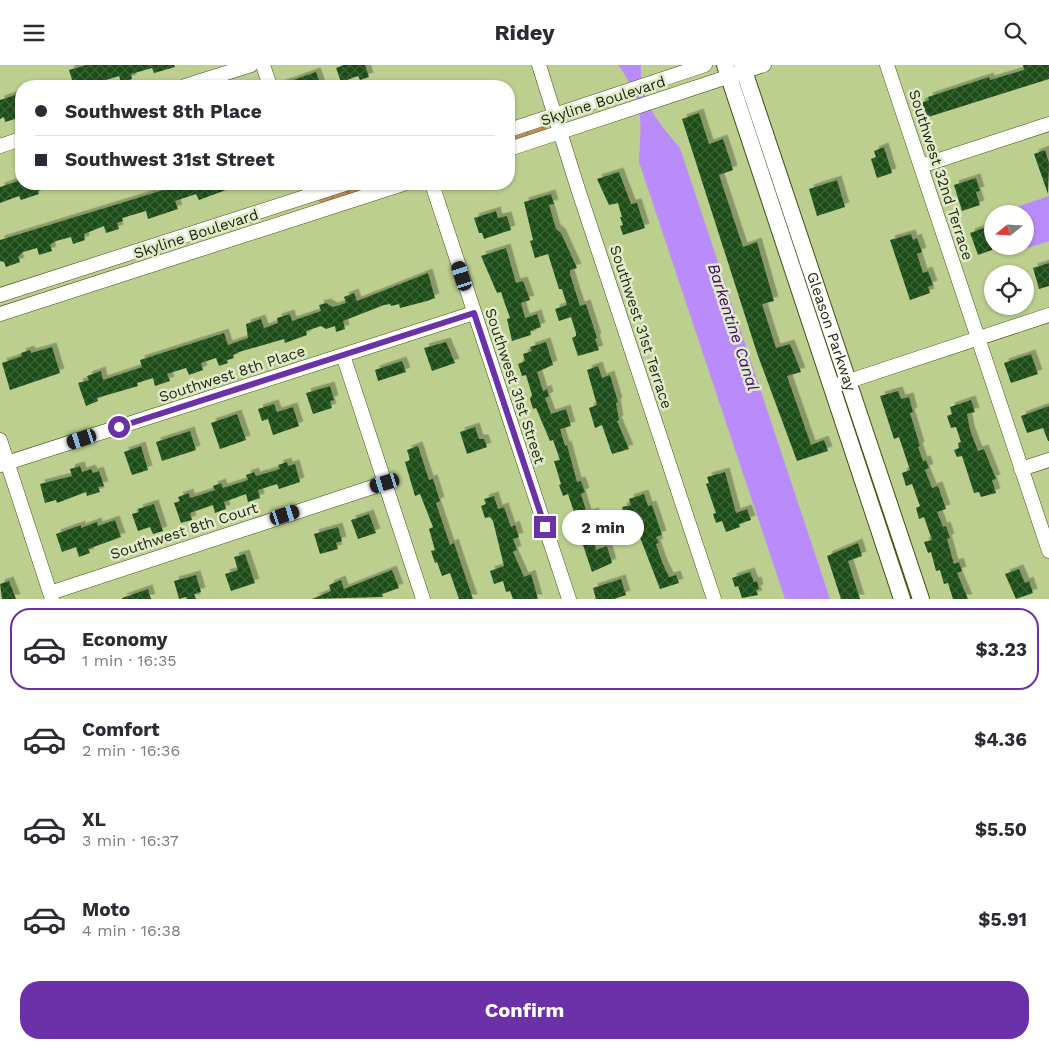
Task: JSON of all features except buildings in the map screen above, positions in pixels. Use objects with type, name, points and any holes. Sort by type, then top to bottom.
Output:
[{"type":"main road","name":"Gleason Parkway","points":[[735,69],[848,382],[921,599]]},
{"type":"main road","name":"Gleason Parkway","points":[[735,69],[832,387],[902,599]]},
{"type":"street","points":[[203,80],[251,65]]},
{"type":"street","points":[[263,65],[268,80]]},
{"type":"street","name":"Southwest 31st Terrace","points":[[539,65],[714,599]]},
{"type":"street","name":"Skyline Boulevard","points":[[515,128],[705,65]]},
{"type":"street","name":"Skyline Boulevard","points":[[515,147],[661,99],[735,69],[764,65]]},
{"type":"street","name":"Southwest 32nd Terrace","points":[[887,65],[1049,551]]},
{"type":"street","points":[[921,166],[1049,124]]},
{"type":"street","points":[[0,146],[15,141]]},
{"type":"street","points":[[304,190],[312,213]]},
{"type":"street","name":"Skyline Boulevard","points":[[0,295],[304,190]]},
{"type":"street","name":"Skyline Boulevard","points":[[0,314],[384,190]]},
{"type":"street","name":"Southwest 31st Street","points":[[434,190],[568,599]]},
{"type":"street","name":"Southwest 8th Place","points":[[4,464],[474,313]]},
{"type":"street","points":[[832,387],[1049,315]]},
{"type":"street","points":[[343,355],[423,599]]},
{"type":"street","points":[[0,440],[4,464],[51,596]]},
{"type":"street","points":[[1022,469],[1049,460]]},
{"type":"street","name":"Southwest 8th Court","points":[[51,596],[385,483]]},
{"type":"shaded area","points":[[544,126],[547,128],[545,131],[515,142],[515,133]]},
{"type":"shaded area","points":[[339,190],[367,190],[323,204],[318,201],[324,195]]},
{"type":"shaded area","points":[[846,399],[915,599],[906,599],[843,400]]},
{"type":"water","name":"Barkentine Canal","points":[[618,65],[641,65],[643,90],[651,110],[680,148],[830,599],[785,599],[639,162],[640,122],[637,101],[627,78]]},
{"type":"water","points":[[1049,196],[1049,241],[1034,246],[1034,205],[1023,205]]},
{"type":"route","points":[[119,427],[474,313],[545,527]]}]
